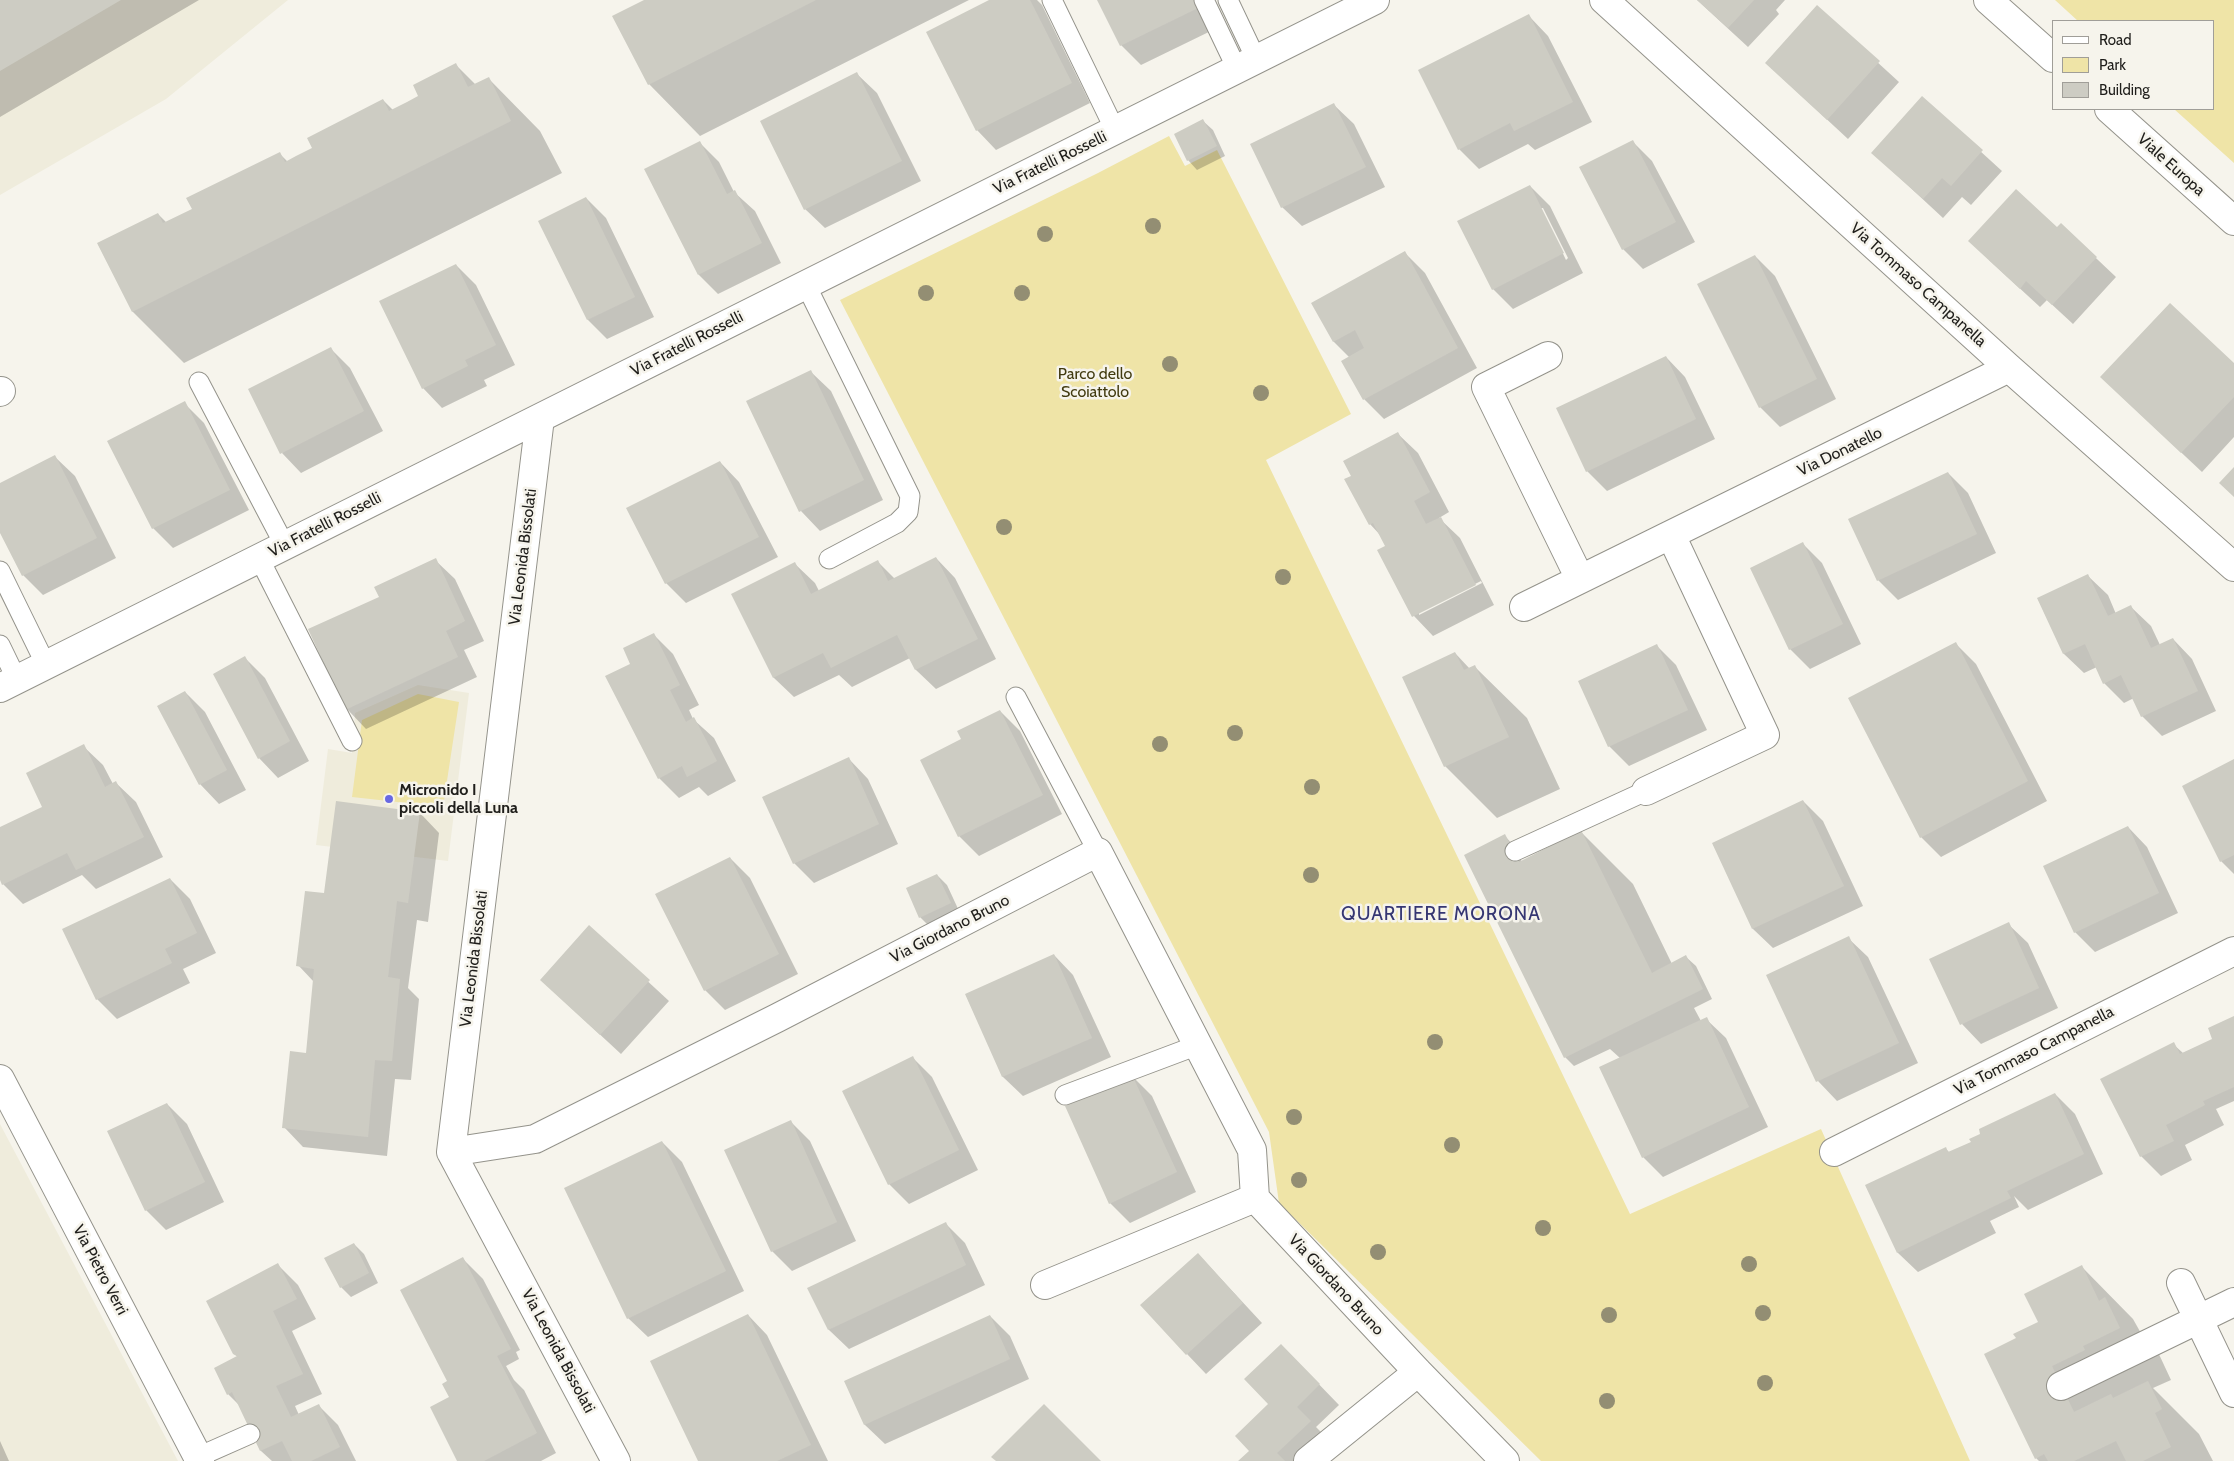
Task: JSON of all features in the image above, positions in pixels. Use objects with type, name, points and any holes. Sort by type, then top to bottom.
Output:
[{"type":"street","name":"Via Fratelli Rosselli","points":[[9,684],[1375,0]]},
{"type":"street","name":"Via Tommaso Campanella","points":[[1604,0],[2009,368],[2234,567]]},
{"type":"street","points":[[1988,0],[2052,57]]},
{"type":"street","name":"Viale Europa","points":[[2110,110],[2234,221]]},
{"type":"street","points":[[1548,356],[1486,388],[1580,579]]},
{"type":"street","name":"Via Donatello","points":[[1524,607],[2009,368]]},
{"type":"street","name":"Via Leonida Bissolati","points":[[540,418],[451,1152],[616,1461]]},
{"type":"street","points":[[1646,791],[1765,736],[1671,535]]},
{"type":"street","points":[[1045,1285],[1255,1198],[1252,1150],[1098,852]]},
{"type":"street","name":"Via Giordano Bruno","points":[[451,1152],[535,1138],[777,1018],[1098,852]]},
{"type":"street","name":"Via Tommaso Campanella","points":[[1834,1152],[2234,951]]},
{"type":"street","name":"Via Pietro Verri","points":[[0,1078],[199,1459]]},
{"type":"street","name":"Via Giordano Bruno","points":[[1255,1198],[1418,1372],[1505,1461]]},
{"type":"street","points":[[2181,1283],[2234,1393]]},
{"type":"street","points":[[2061,1386],[2234,1302]]},
{"type":"street","points":[[1308,1461],[1418,1372]]},
{"type":"lane","points":[[1052,0],[1115,130]]},
{"type":"lane","points":[[1204,0],[1246,64]]},
{"type":"lane","points":[[1228,0],[1246,64]]},
{"type":"lane","points":[[806,284],[910,496],[908,512],[897,523],[829,559]]},
{"type":"lane","points":[[199,382],[285,546]]},
{"type":"lane","points":[[259,558],[352,741]]},
{"type":"lane","points":[[0,571],[46,665]]},
{"type":"lane","points":[[0,645],[9,684]]},
{"type":"lane","points":[[1016,697],[1098,852]]},
{"type":"lane","points":[[1515,851],[1646,791]]},
{"type":"lane","points":[[1065,1095],[1198,1045]]},
{"type":"lane","points":[[199,1459],[250,1434]]},
{"type":"shaded area","points":[[0,0],[288,0],[166,99],[0,195]]},
{"type":"shaded area","name":"Micronido I piccoli della Luna","points":[[418,685],[469,693],[448,861],[316,845],[328,749],[352,753],[355,713]]},
{"type":"shaded area","points":[[0,1124],[178,1461],[0,1461]]},
{"type":"green space","points":[[2055,0],[2234,0],[2234,163],[2175,110],[2214,110],[2214,20],[2077,20]]},
{"type":"green space","name":"Parco dello Scoiattolo","points":[[1169,136],[1185,166],[1217,150],[1351,414],[1266,460],[1630,1214],[1821,1129],[1970,1461],[1541,1461],[1279,1203],[1269,1132],[840,300]]},
{"type":"green space","points":[[418,694],[459,702],[443,807],[352,797],[362,720]]},
{"type":"building","points":[[0,0],[121,0],[0,71]]},
{"type":"building","points":[[644,0],[816,0],[648,85],[612,16]]},
{"type":"building","points":[[989,0],[1030,0],[1072,83],[976,131],[926,32]]},
{"type":"building","points":[[1097,0],[1194,0],[1198,8],[1120,46]]},
{"type":"building","points":[[1697,0],[1754,0],[1728,28]]},
{"type":"building","points":[[1817,5],[1880,61],[1827,120],[1765,63]]},
{"type":"building","points":[[1529,14],[1573,102],[1514,131],[1510,123],[1458,150],[1418,70]]},
{"type":"building","points":[[456,63],[468,87],[489,77],[511,121],[132,312],[97,243],[158,213],[163,223],[192,209],[186,198],[280,152],[285,162],[312,148],[307,138],[383,99],[389,111],[407,102],[418,96],[413,85]]},
{"type":"building","points":[[857,72],[902,161],[804,210],[760,121]]},
{"type":"building","points":[[1922,96],[1983,150],[1951,186],[1942,178],[1923,199],[1871,153]]},
{"type":"building","points":[[1334,103],[1366,167],[1281,208],[1250,144]]},
{"type":"building","points":[[1203,119],[1217,146],[1187,161],[1174,134]]},
{"type":"building","points":[[1633,140],[1676,222],[1622,250],[1579,167]]},
{"type":"building","points":[[700,141],[727,194],[735,190],[762,243],[698,275],[644,169]]},
{"type":"building","points":[[1530,185],[1564,253],[1492,290],[1457,221]]},
{"type":"building","points":[[2016,189],[2057,227],[2061,223],[2097,257],[2052,305],[2026,281],[2020,289],[1968,241]]},
{"type":"building","points":[[586,197],[635,297],[587,320],[538,221]]},
{"type":"building","points":[[1405,251],[1458,348],[1363,400],[1341,361],[1364,348],[1355,330],[1333,342],[1311,303]]},
{"type":"building","points":[[1755,255],[1817,379],[1759,408],[1697,284]]},
{"type":"building","points":[[456,264],[496,345],[465,360],[468,366],[422,389],[379,301]]},
{"type":"building","points":[[2170,303],[2234,363],[2234,397],[2181,453],[2100,377]]},
{"type":"building","points":[[331,347],[364,411],[280,454],[248,389]]},
{"type":"building","points":[[1666,356],[1696,419],[1586,472],[1556,408]]},
{"type":"building","points":[[811,370],[864,480],[799,512],[746,401]]},
{"type":"building","points":[[185,401],[230,490],[152,529],[107,441]]},
{"type":"building","points":[[1398,432],[1430,492],[1414,501],[1426,524],[1441,517],[1476,585],[1412,617],[1377,550],[1385,546],[1373,523],[1369,525],[1344,479],[1351,476],[1343,461]]},
{"type":"building","points":[[55,455],[97,538],[22,576],[0,533],[0,483]]},
{"type":"building","points":[[720,461],[759,537],[665,584],[626,508]]},
{"type":"building","points":[[2234,467],[2234,497],[2219,483]]},
{"type":"building","points":[[1948,472],[1977,534],[1877,581],[1848,519]]},
{"type":"building","points":[[1803,542],[1843,624],[1789,650],[1750,568]]},
{"type":"building","points":[[936,557],[978,639],[915,670],[897,635],[831,668],[823,653],[773,678],[731,594],[795,562],[811,594],[878,560],[888,581]]},
{"type":"building","points":[[436,558],[465,621],[446,631],[458,657],[345,710],[308,629],[379,597],[374,587]]},
{"type":"building","points":[[2088,574],[2108,616],[2131,605],[2151,648],[2173,638],[2198,691],[2141,717],[2121,675],[2103,684],[2085,644],[2063,654],[2037,598]]},
{"type":"building","points":[[654,633],[680,685],[670,690],[686,722],[694,717],[717,761],[687,777],[682,766],[658,779],[605,676],[630,664],[623,648]]},
{"type":"building","points":[[1956,642],[2028,781],[1920,838],[1848,698]]},
{"type":"building","points":[[1657,644],[1688,710],[1608,747],[1578,681]]},
{"type":"building","points":[[1455,652],[1464,670],[1475,665],[1509,737],[1444,767],[1402,677]]},
{"type":"building","points":[[245,656],[290,741],[258,759],[213,674]]},
{"type":"building","points":[[185,691],[227,770],[199,785],[157,706]]},
{"type":"building","points":[[1000,710],[1043,795],[958,837],[920,760],[961,739],[957,731]]},
{"type":"building","points":[[84,744],[105,787],[116,781],[144,837],[76,870],[67,853],[2,885],[0,880],[0,827],[42,807],[26,773]]},
{"type":"building","points":[[849,757],[879,824],[793,864],[762,797]]},
{"type":"building","points":[[2234,759],[2234,855],[2220,862],[2182,786]]},
{"type":"building","points":[[1803,800],[1844,886],[1752,929],[1712,843]]},
{"type":"building","points":[[336,801],[420,812],[408,903],[397,901],[388,977],[400,979],[392,1061],[375,1060],[368,1137],[282,1128],[290,1051],[306,1053],[314,969],[296,966],[305,891],[324,893]]},
{"type":"building","points":[[2128,826],[2159,893],[2074,933],[2043,866]]},
{"type":"building","points":[[1581,830],[1652,973],[1686,955],[1703,989],[1564,1058],[1464,855],[1505,834],[1519,862]]},
{"type":"building","points":[[730,857],[779,954],[704,991],[655,894]]},
{"type":"building","points":[[937,874],[951,903],[919,918],[906,888]]},
{"type":"building","points":[[170,878],[197,933],[165,949],[172,963],[96,1000],[62,929]]},
{"type":"building","points":[[2009,922],[2039,988],[1960,1025],[1929,959]]},
{"type":"building","points":[[589,925],[650,980],[600,1035],[540,980]]},
{"type":"building","points":[[1849,936],[1899,1043],[1816,1082],[1766,975]]},
{"type":"building","points":[[1054,954],[1092,1038],[1002,1077],[965,994]]},
{"type":"building","points":[[2234,1016],[2234,1087],[2203,1101],[2205,1105],[2166,1125],[2174,1141],[2140,1157],[2100,1079],[2174,1042],[2180,1054],[2212,1039],[2208,1028]]},
{"type":"building","points":[[1707,1017],[1749,1107],[1642,1158],[1599,1067]]},
{"type":"building","points":[[913,1056],[959,1150],[888,1185],[842,1091]]},
{"type":"building","points":[[1132,1075],[1177,1172],[1109,1204],[1065,1106]]},
{"type":"building","points":[[2055,1093],[2084,1154],[2007,1191],[2011,1198],[1897,1253],[1865,1185],[1946,1147],[1948,1152],[1971,1142],[1969,1139],[1980,1134],[1979,1129]]},
{"type":"building","points":[[167,1103],[205,1182],[145,1211],[107,1131]]},
{"type":"building","points":[[791,1120],[837,1222],[771,1252],[724,1150]]},
{"type":"building","points":[[662,1141],[726,1271],[627,1319],[564,1188]]},
{"type":"building","points":[[946,1222],[966,1265],[828,1330],[807,1288]]},
{"type":"building","points":[[354,1243],[369,1273],[340,1288],[324,1258]]},
{"type":"building","points":[[1198,1253],[1243,1303],[1186,1355],[1140,1305]]},
{"type":"building","points":[[463,1257],[511,1349],[497,1356],[537,1433],[484,1461],[457,1461],[430,1407],[449,1397],[442,1384],[447,1381],[400,1290]]},
{"type":"building","points":[[278,1263],[297,1299],[273,1311],[303,1374],[276,1386],[291,1417],[319,1404],[340,1447],[311,1461],[292,1461],[282,1441],[260,1451],[232,1392],[227,1395],[214,1368],[237,1356],[233,1354],[206,1301]]},
{"type":"building","points":[[2082,1265],[2099,1301],[2105,1297],[2120,1328],[2083,1346],[2085,1350],[2052,1366],[2074,1412],[2111,1394],[2113,1398],[2148,1381],[2162,1409],[2155,1413],[2171,1447],[2143,1461],[2126,1461],[2116,1441],[2074,1461],[2048,1461],[2044,1454],[2035,1459],[1984,1354],[2016,1338],[2013,1334],[2038,1322],[2024,1294]]},
{"type":"building","points":[[748,1314],[811,1445],[777,1461],[698,1461],[650,1361]]},
{"type":"building","points":[[990,1315],[1010,1359],[864,1425],[844,1381]]},
{"type":"building","points":[[1281,1344],[1320,1384],[1297,1407],[1311,1421],[1277,1453],[1285,1461],[1238,1461],[1249,1451],[1235,1436],[1268,1404],[1244,1379]]},
{"type":"building","points":[[1044,1404],[1101,1461],[996,1461],[991,1457]]},
{"type":"place","name":"Micronido I piccoli della Luna","points":[[389,799]]},
{"type":"district","name":"QUARTIERE MORONA","points":[[1441,914]]}]
